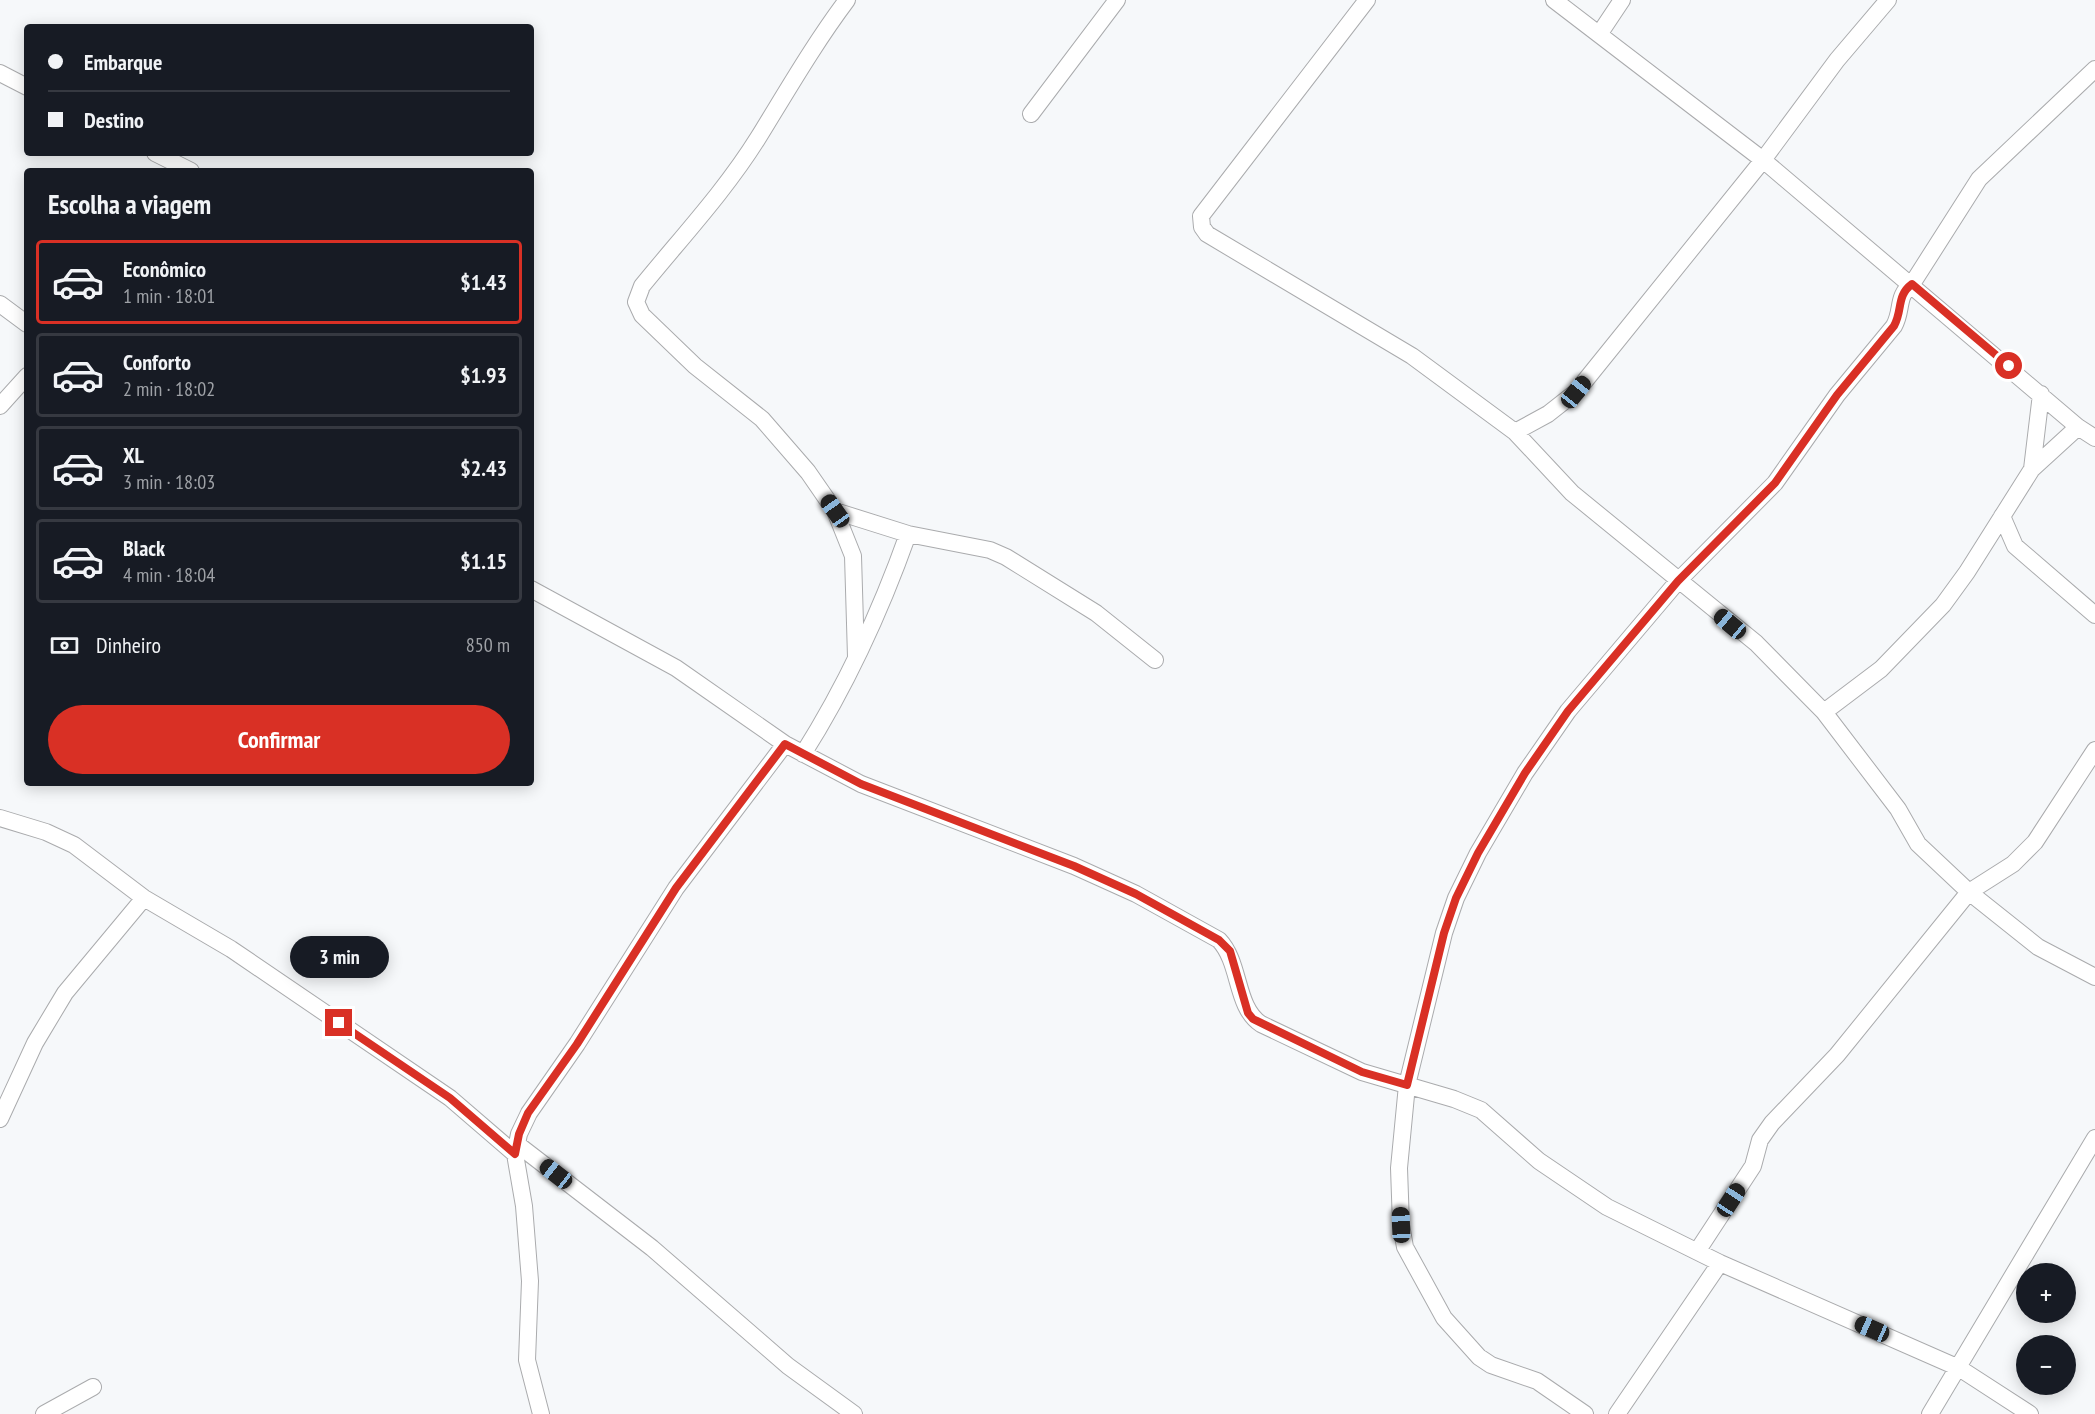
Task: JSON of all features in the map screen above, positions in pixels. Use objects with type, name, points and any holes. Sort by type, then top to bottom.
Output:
[{"type":"street","points":[[848,0],[782,95],[757,139],[642,286],[636,302],[642,315],[695,366],[762,419],[808,472],[835,511],[853,556],[856,657]]},
{"type":"street","points":[[1030,114],[1117,0]]},
{"type":"street","points":[[1367,0],[1201,216],[1202,227],[1208,234],[1412,356],[1515,432],[1572,493],[1756,643],[1824,712],[1898,809],[1918,844],[1969,892],[2038,947],[2095,977]]},
{"type":"street","points":[[1554,0],[1763,160],[2078,427],[2095,438]]},
{"type":"street","points":[[1600,33],[1622,0]]},
{"type":"street","points":[[1515,432],[1548,414],[1576,392],[1763,160],[1837,60],[1888,0]]},
{"type":"street","points":[[1585,1414],[1537,1381],[1491,1365],[1479,1357],[1444,1318],[1408,1257],[1401,1225],[1399,1168],[1407,1085],[1444,933],[1456,898],[1478,853],[1525,773],[1568,711],[1678,581],[1775,483],[1837,395],[1894,326],[1899,316],[1900,298],[1912,284],[1979,179],[2095,69]]},
{"type":"street","points":[[0,73],[24,85]]},
{"type":"street","points":[[161,156],[185,168]]},
{"type":"street","points":[[0,304],[24,322]]},
{"type":"street","points":[[0,406],[24,379]]},
{"type":"street","points":[[2032,469],[2041,394]]},
{"type":"street","points":[[1824,712],[1881,669],[1943,605],[2032,469],[2078,427]]},
{"type":"street","points":[[835,511],[908,534],[990,550],[1006,557],[1096,613],[1155,660]]},
{"type":"street","points":[[2002,516],[2015,546],[2095,615]]},
{"type":"street","points":[[802,754],[830,712],[908,534]]},
{"type":"street","points":[[534,591],[676,668],[802,754],[871,789],[1074,866],[1178,917],[1219,940],[1230,951],[1248,1013],[1253,1019],[1362,1072],[1454,1099],[1481,1110],[1539,1161],[1607,1208],[1698,1250],[1720,1263],[1959,1368],[2030,1414]]},
{"type":"street","points":[[541,1414],[527,1360],[530,1281],[524,1206],[516,1149],[528,1113],[577,1044],[676,888],[785,744]]},
{"type":"street","points":[[1698,1250],[1753,1166],[1760,1140],[1772,1123],[1837,1055],[1969,892],[2013,864],[2035,842],[2095,750]]},
{"type":"street","points":[[0,818],[46,832],[74,845],[144,898],[231,949],[450,1098],[652,1248],[788,1366],[854,1414]]},
{"type":"street","points":[[0,1119],[35,1043],[65,993],[144,898]]},
{"type":"street","points":[[1930,1414],[2095,1138]]},
{"type":"street","points":[[1617,1414],[1720,1263]]},
{"type":"street","points":[[44,1414],[93,1387]]},
{"type":"route","points":[[339,1023],[450,1098],[515,1154],[519,1134],[528,1113],[577,1044],[676,888],[785,744],[861,784],[1074,866],[1136,894],[1178,917],[1219,940],[1230,951],[1248,1013],[1253,1019],[1362,1072],[1407,1085],[1444,933],[1456,898],[1478,853],[1525,773],[1568,711],[1678,581],[1759,502],[1775,483],[1837,395],[1894,326],[1899,316],[1900,298],[1904,290],[1912,284],[2009,366]]}]
